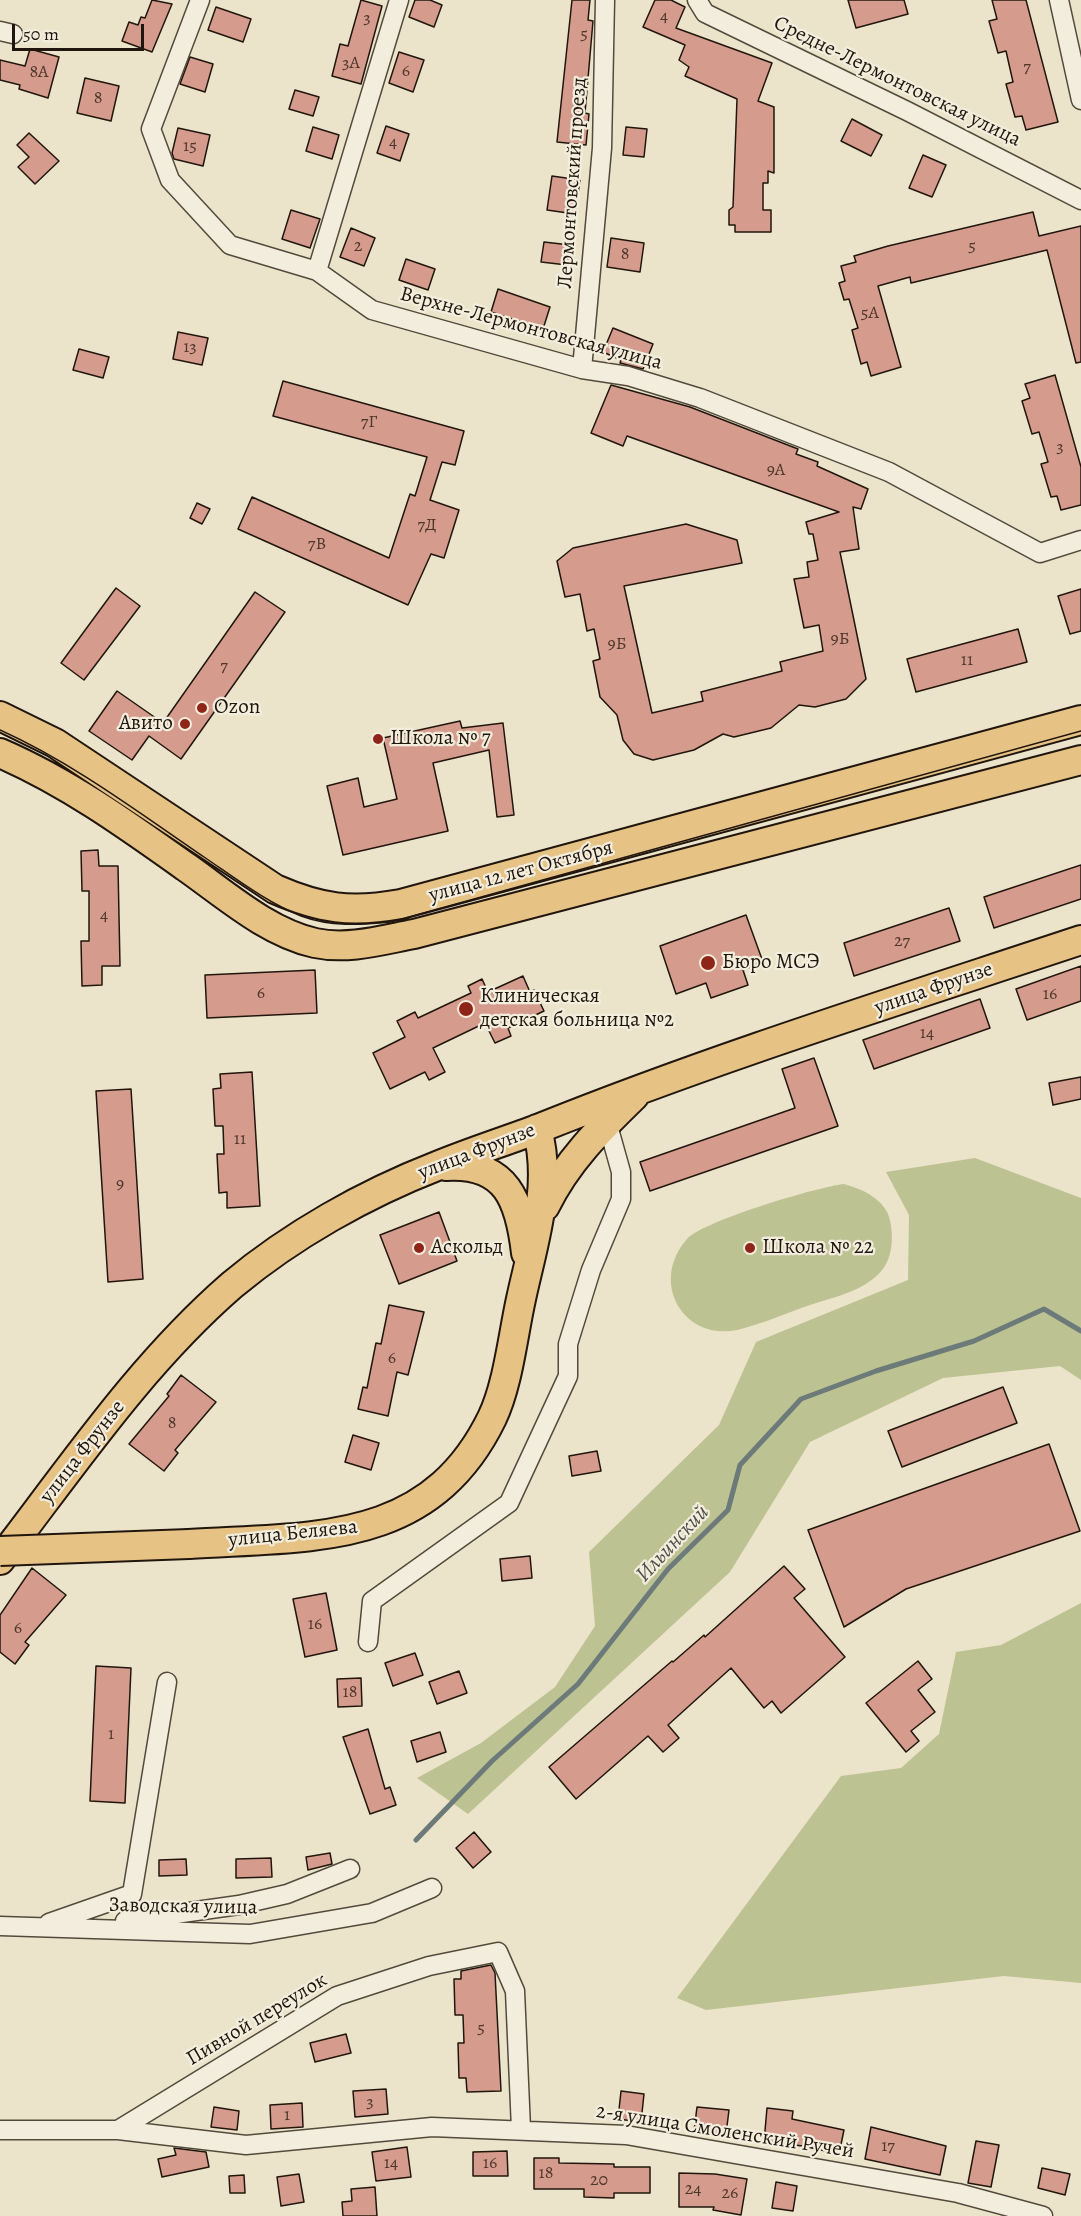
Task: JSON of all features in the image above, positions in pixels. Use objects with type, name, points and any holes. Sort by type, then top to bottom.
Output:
[{"type":"main road","name":"улица 12 лет Октября","points":[[0,716],[55,743],[275,889],[305,902],[348,910],[401,904],[1081,720]]},
{"type":"main road","name":"улица 12 лет Октября","points":[[0,753],[38,771],[112,815],[252,914],[287,934],[314,943],[340,946],[414,934],[1081,760]]},
{"type":"main road","name":"улица Фрунзе","points":[[0,1560],[146,1371],[191,1323],[234,1283],[329,1218],[383,1189],[435,1167],[642,1088],[1081,940]]},
{"type":"main road","points":[[539,1219],[559,1179],[580,1150],[642,1088]]},
{"type":"main road","points":[[537,1129],[544,1152],[539,1219]]},
{"type":"main road","points":[[435,1167],[477,1167],[500,1180],[518,1207],[528,1266]]},
{"type":"main road","name":"улица Беляева","points":[[0,1551],[189,1544],[363,1529],[394,1518],[421,1502],[446,1483],[472,1451],[493,1417],[539,1219]]},
{"type":"street","name":"Верхне-Лермонтовская улица","points":[[200,0],[151,129],[170,180],[230,245],[316,271],[372,310],[582,369],[628,376],[700,398],[889,472],[1041,553],[1081,540]]},
{"type":"street","points":[[316,271],[399,0]]},
{"type":"street","name":"Лермонтовский проезд","points":[[582,369],[602,148],[605,0]]},
{"type":"street","name":"Средне-Лермонтовская улица","points":[[697,0],[705,13],[907,111],[1081,200]]},
{"type":"street","points":[[1059,0],[1081,100]]},
{"type":"street","points":[[368,1642],[372,1601],[509,1503],[539,1441],[568,1376],[568,1344],[591,1270],[621,1199],[621,1172],[607,1122]]},
{"type":"street","name":"Заводская улица","points":[[41,1925],[132,1894],[167,1682]]},
{"type":"street","name":"Заводская улица","points":[[72,1928],[239,1905],[287,1894],[350,1869]]},
{"type":"street","name":"Заводская улица","points":[[0,1926],[41,1925],[250,1934],[372,1913],[432,1888]]},
{"type":"street","name":"Пивной переулок","points":[[118,2130],[337,1996],[429,1965],[498,1952],[515,1991],[520,2129]]},
{"type":"street","name":"2-я улица Смоленский Ручей","points":[[0,2130],[118,2130],[246,2145],[432,2127],[626,2135],[958,2193],[1043,2216]]},
{"type":"green space","points":[[975,1158],[1081,1198],[1081,1380],[1060,1366],[943,1378],[810,1442],[730,1572],[468,1814],[417,1778],[481,1743],[555,1687],[595,1626],[589,1552],[719,1425],[756,1342],[908,1280],[909,1215],[886,1172]]},
{"type":"green space","points":[[844,1184],[875,1198],[881,1203],[889,1217],[892,1241],[890,1256],[879,1274],[873,1279],[851,1292],[741,1329],[721,1331],[703,1327],[689,1319],[678,1306],[672,1291],[671,1274],[676,1256],[687,1239],[714,1223],[737,1214],[787,1198]]},
{"type":"green space","points":[[1081,1603],[1081,1983],[1004,1976],[706,2010],[677,1998],[841,1776],[901,1768],[939,1734],[956,1652],[1001,1645]]},
{"type":"building","points":[[152,0],[172,4],[152,52],[122,41],[129,22],[138,25],[141,17],[145,18]]},
{"type":"building","points":[[361,0],[382,6],[361,84],[332,76],[340,44],[348,46]]},
{"type":"building","points":[[415,0],[430,0],[442,5],[434,27],[409,17]]},
{"type":"building","points":[[572,0],[590,0],[588,20],[593,21],[585,113],[589,114],[586,145],[557,142]]},
{"type":"building","points":[[655,0],[671,0],[685,7],[676,28],[772,63],[758,101],[774,107],[774,173],[768,171],[768,183],[763,183],[763,210],[771,210],[771,232],[735,232],[735,225],[729,225],[729,210],[733,207],[737,99],[685,76],[689,67],[679,60],[685,45],[643,27]]},
{"type":"building","points":[[848,0],[904,0],[908,14],[856,28]]},
{"type":"building","points":[[992,0],[1026,0],[1058,122],[1026,130],[1022,116],[1015,117],[1006,84],[1013,82],[1006,51],[998,53],[989,21],[997,19]]},
{"type":"building","points":[[216,7],[251,19],[243,42],[208,30]]},
{"type":"building","points":[[30,49],[59,57],[48,98],[19,89],[20,85],[0,80],[0,60],[25,66]]},
{"type":"building","points":[[399,52],[424,60],[413,92],[389,83]]},
{"type":"building","points":[[190,57],[213,64],[205,92],[180,84]]},
{"type":"building","points":[[85,78],[119,86],[111,121],[77,113]]},
{"type":"building","points":[[295,90],[319,97],[313,116],[289,109]]},
{"type":"building","points":[[852,119],[882,135],[871,156],[841,141]]},
{"type":"building","points":[[386,126],[409,134],[400,161],[377,153]]},
{"type":"building","points":[[313,127],[339,135],[332,159],[306,151]]},
{"type":"building","points":[[626,127],[647,129],[644,157],[623,155]]},
{"type":"building","points":[[178,128],[210,135],[203,166],[174,159],[172,153]]},
{"type":"building","points":[[29,133],[59,161],[35,184],[18,167],[29,157],[17,145]]},
{"type":"building","points":[[923,155],[946,165],[932,197],[909,188]]},
{"type":"building","points":[[552,176],[580,180],[575,214],[547,210]]},
{"type":"building","points":[[291,210],[320,219],[310,248],[282,239]]},
{"type":"building","points":[[1033,212],[1039,236],[1081,226],[1081,362],[1076,363],[1047,250],[911,283],[910,277],[878,286],[901,367],[871,376],[867,362],[861,364],[852,330],[858,328],[849,299],[844,300],[839,283],[845,281],[841,266],[856,262],[854,256],[888,246]]},
{"type":"building","points":[[351,228],[375,238],[364,266],[340,257]]},
{"type":"building","points":[[611,238],[644,243],[640,272],[607,267]]},
{"type":"building","points":[[544,242],[570,245],[567,265],[541,262]]},
{"type":"building","points":[[406,259],[435,269],[428,290],[399,280]]},
{"type":"building","points":[[498,289],[550,307],[543,329],[491,312]]},
{"type":"building","points":[[613,328],[653,344],[643,369],[620,363],[621,360],[603,352]]},
{"type":"building","points":[[178,332],[208,338],[202,365],[173,359]]},
{"type":"building","points":[[79,349],[109,357],[103,378],[73,370]]},
{"type":"building","points":[[1055,375],[1081,467],[1081,505],[1061,510],[1057,496],[1051,497],[1041,464],[1048,462],[1039,432],[1032,434],[1022,401],[1030,398],[1025,384]]},
{"type":"building","points":[[283,381],[464,431],[455,465],[442,462],[430,500],[459,510],[444,558],[431,554],[408,605],[238,529],[252,497],[389,558],[410,494],[415,496],[427,457],[273,416]]},
{"type":"building","points":[[611,385],[690,407],[798,449],[796,454],[818,462],[817,466],[868,489],[861,509],[853,507],[859,549],[840,552],[866,679],[846,699],[815,707],[799,705],[771,728],[734,737],[723,734],[694,750],[653,760],[634,754],[623,740],[617,715],[600,697],[593,661],[600,659],[594,629],[587,631],[580,594],[565,597],[557,561],[573,548],[686,524],[737,540],[742,563],[624,586],[652,713],[703,701],[701,692],[782,671],[780,662],[823,651],[819,625],[804,628],[794,579],[809,577],[807,562],[818,560],[813,534],[809,534],[806,522],[839,512],[627,436],[623,446],[591,433]]},
{"type":"building","points":[[197,503],[210,509],[202,524],[190,518]]},
{"type":"building","points":[[116,588],[140,606],[84,680],[61,663]]},
{"type":"building","points":[[1081,589],[1081,631],[1070,634],[1058,596]]},
{"type":"building","points":[[255,592],[285,612],[181,759],[149,736],[132,760],[89,731],[117,691],[163,723]]},
{"type":"building","points":[[1018,629],[1027,662],[916,692],[907,659]]},
{"type":"building","points":[[460,721],[462,728],[503,723],[514,815],[497,817],[489,750],[433,763],[448,831],[343,855],[327,786],[358,778],[364,807],[397,799],[383,738]]},
{"type":"building","points":[[98,850],[99,866],[118,866],[120,966],[102,966],[102,985],[82,986],[81,941],[89,941],[89,891],[82,891],[81,851]]},
{"type":"building","points":[[1081,865],[1081,899],[994,928],[984,897]]},
{"type":"building","points":[[949,908],[960,941],[854,976],[844,943]]},
{"type":"building","points":[[746,915],[763,962],[743,970],[748,985],[711,998],[706,983],[676,994],[660,946]]},
{"type":"building","points":[[1081,966],[1081,1001],[1027,1020],[1016,989]]},
{"type":"building","points":[[315,970],[317,1013],[207,1018],[205,975]]},
{"type":"building","points":[[523,976],[530,992],[534,990],[544,1011],[508,1028],[511,1036],[495,1043],[485,1023],[433,1048],[445,1072],[429,1080],[425,1072],[390,1089],[373,1053],[405,1037],[397,1021],[415,1012],[418,1018],[471,993],[468,986],[482,979],[488,992]]},
{"type":"building","points":[[980,999],[990,1028],[874,1069],[863,1040]]},
{"type":"building","points":[[814,1058],[838,1126],[650,1191],[640,1162],[795,1108],[782,1069]]},
{"type":"building","points":[[252,1072],[260,1206],[227,1208],[227,1192],[219,1193],[217,1154],[224,1154],[223,1126],[215,1126],[213,1089],[221,1088],[220,1074]]},
{"type":"building","points":[[1081,1077],[1081,1099],[1053,1105],[1049,1083]]},
{"type":"building","points":[[131,1089],[143,1279],[108,1282],[96,1091]]},
{"type":"building","name":"Аскольд","points":[[439,1212],[457,1261],[399,1284],[380,1235]]},
{"type":"building","points":[[389,1305],[424,1312],[408,1375],[397,1372],[388,1416],[358,1409],[363,1387],[367,1388],[376,1343],[381,1344]]},
{"type":"building","points":[[181,1375],[216,1402],[175,1450],[178,1453],[164,1471],[129,1444],[169,1396],[167,1394]]},
{"type":"building","points":[[1003,1387],[1017,1423],[902,1467],[888,1431]]},
{"type":"building","points":[[353,1435],[379,1443],[371,1470],[345,1462]]},
{"type":"building","points":[[1049,1444],[1080,1531],[906,1589],[844,1627],[808,1530]]},
{"type":"building","points":[[597,1451],[601,1471],[572,1476],[569,1456]]},
{"type":"building","points":[[530,1556],[532,1578],[502,1581],[500,1559]]},
{"type":"building","points":[[784,1566],[805,1589],[794,1598],[845,1657],[781,1713],[772,1701],[764,1708],[731,1668],[668,1725],[679,1738],[663,1752],[648,1736],[576,1799],[549,1767],[672,1661],[704,1635],[705,1637]]},
{"type":"building","points":[[32,1568],[66,1595],[25,1642],[29,1645],[15,1664],[0,1652],[0,1615]]},
{"type":"building","points":[[326,1593],[337,1650],[305,1657],[293,1599]]},
{"type":"building","points":[[415,1653],[423,1675],[393,1686],[385,1663]]},
{"type":"building","points":[[918,1661],[932,1679],[918,1690],[935,1712],[911,1731],[919,1741],[906,1752],[866,1703]]},
{"type":"building","points":[[96,1666],[131,1668],[125,1803],[90,1801]]},
{"type":"building","points":[[459,1671],[467,1693],[437,1704],[429,1682]]},
{"type":"building","points":[[361,1678],[362,1706],[338,1707],[337,1679]]},
{"type":"building","points":[[368,1729],[385,1789],[390,1787],[396,1805],[370,1814],[343,1737]]},
{"type":"building","points":[[440,1732],[446,1752],[417,1762],[411,1741]]},
{"type":"building","points":[[474,1832],[491,1852],[473,1868],[456,1848]]},
{"type":"building","points":[[330,1853],[332,1864],[308,1870],[306,1857]]},
{"type":"building","points":[[271,1858],[272,1877],[236,1878],[236,1859]]},
{"type":"building","points":[[186,1859],[187,1875],[159,1876],[159,1860]]},
{"type":"building","points":[[491,1965],[495,1973],[501,2091],[467,2092],[466,2078],[459,2078],[458,2043],[464,2043],[463,2015],[455,2015],[454,1979],[461,1979],[461,1971]]},
{"type":"building","points":[[346,2034],[351,2053],[315,2062],[310,2043]]},
{"type":"building","points":[[386,2089],[388,2114],[355,2117],[353,2091]]},
{"type":"building","points":[[621,2091],[644,2094],[641,2122],[618,2119]]},
{"type":"building","points":[[302,2103],[303,2127],[271,2129],[270,2105]]},
{"type":"building","points":[[214,2107],[239,2111],[237,2130],[211,2127]]},
{"type":"building","points":[[697,2107],[729,2110],[726,2134],[694,2131]]},
{"type":"building","points":[[767,2108],[793,2111],[792,2119],[844,2130],[839,2154],[803,2146],[764,2142]]},
{"type":"building","points":[[871,2127],[946,2146],[940,2175],[865,2159]]},
{"type":"building","points":[[976,2141],[999,2145],[991,2187],[968,2183]]},
{"type":"building","points":[[407,2147],[411,2177],[376,2181],[372,2152]]},
{"type":"building","points":[[174,2148],[206,2152],[209,2167],[162,2177],[158,2159],[176,2155]]},
{"type":"building","points":[[507,2151],[508,2176],[473,2176],[473,2152]]},
{"type":"building","points":[[534,2158],[559,2158],[559,2163],[650,2167],[650,2193],[614,2193],[614,2198],[584,2197],[584,2189],[534,2189]]},
{"type":"building","points":[[1042,2168],[1070,2174],[1065,2195],[1038,2188]]},
{"type":"building","points":[[679,2173],[715,2174],[747,2179],[741,2215],[713,2210],[714,2207],[679,2207]]},
{"type":"building","points":[[299,2174],[304,2202],[281,2206],[277,2177]]},
{"type":"building","points":[[244,2175],[245,2193],[230,2193],[229,2176]]},
{"type":"building","points":[[776,2182],[797,2186],[793,2211],[772,2208]]},
{"type":"building","points":[[375,2187],[377,2216],[343,2216],[342,2202],[352,2201],[351,2189]]},
{"type":"waterway","name":"Ильинский","points":[[416,1840],[492,1761],[578,1684],[668,1569],[728,1510],[740,1465],[801,1399],[876,1371],[974,1341],[1044,1309],[1081,1331]]},
{"type":"tram line","points":[[0,730],[79,773],[275,904],[312,920],[334,924],[391,922],[1081,731]]},
{"type":"place","name":"Ozon","points":[[202,708]]},
{"type":"place","name":"Авито","points":[[185,724]]},
{"type":"place","name":"Школа № 7","points":[[378,739]]},
{"type":"place","name":"Бюро МСЭ","points":[[708,963]]},
{"type":"place","name":"Клиническая детская больница №2","points":[[466,1009]]},
{"type":"place","name":"Аскольд","points":[[419,1248]]},
{"type":"place","name":"Школа № 22","points":[[750,1248]]}]
